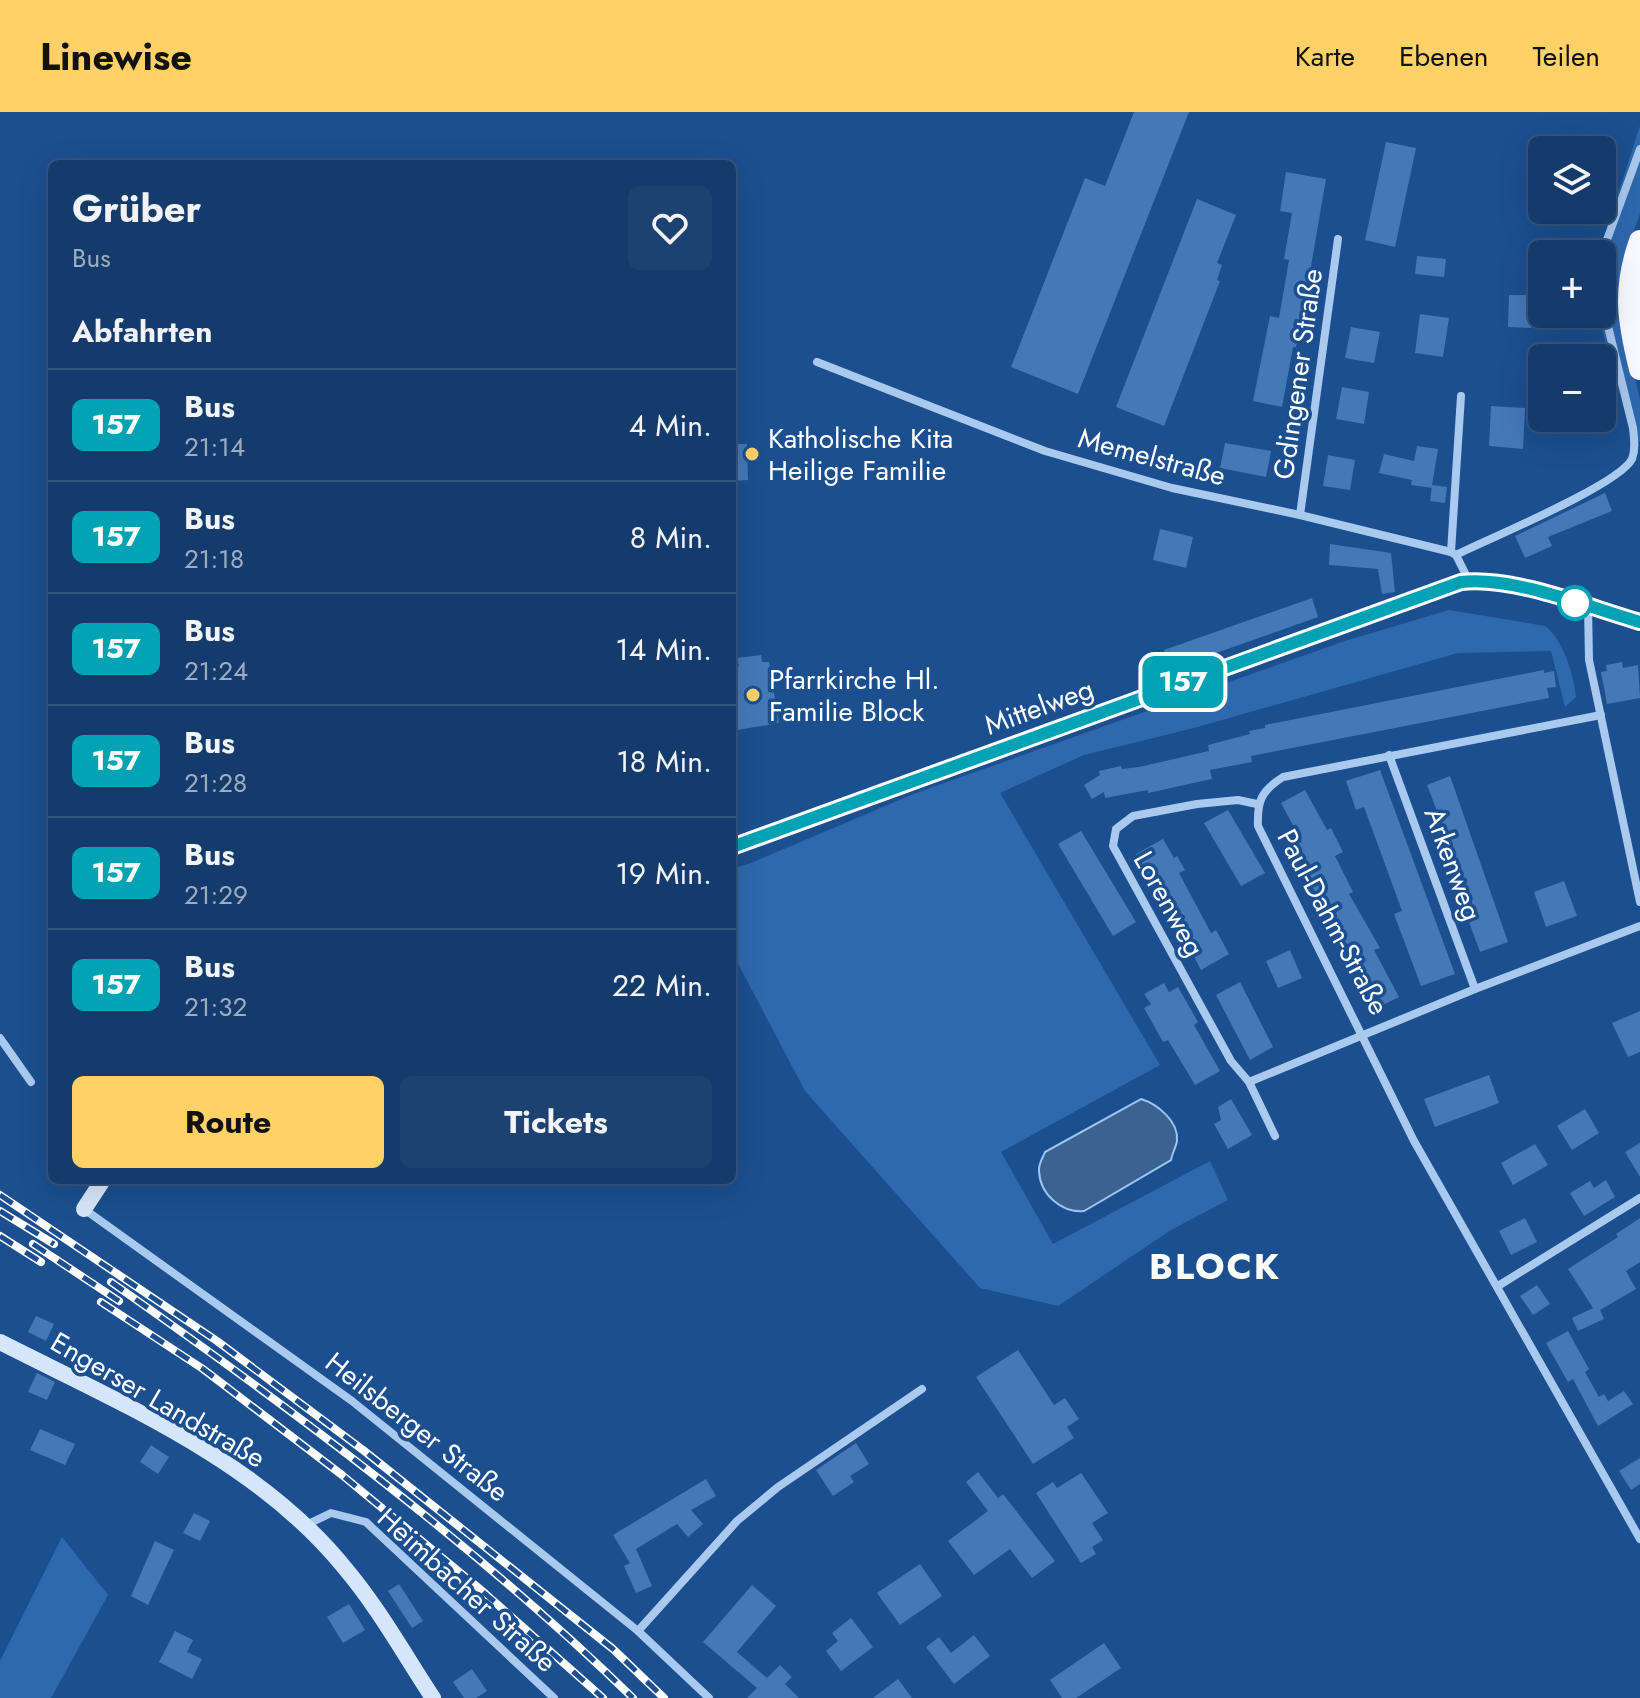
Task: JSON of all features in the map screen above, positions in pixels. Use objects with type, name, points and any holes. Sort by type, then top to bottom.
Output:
[{"type":"highway","points":[[1640,241],[1630,282],[1629,307],[1630,329],[1640,369]]},
{"type":"main road","name":"Mittelweg","points":[[736,846],[1369,614],[1469,581],[1482,580],[1526,588],[1640,622]]},
{"type":"main road","points":[[84,1209],[100,1184]]},
{"type":"main road","name":"Engerser Landstraße","points":[[0,1342],[127,1406],[213,1455],[263,1490],[344,1566],[433,1698]]},
{"type":"street","points":[[1607,240],[1640,149]]},
{"type":"street","name":"Gdingener Straße","points":[[1300,515],[1338,239]]},
{"type":"street","points":[[1454,553],[1597,487],[1631,461],[1635,446],[1633,428],[1608,328]]},
{"type":"street","name":"Memelstraße","points":[[817,362],[1045,451],[1172,488],[1300,515],[1454,553]]},
{"type":"street","points":[[1461,396],[1454,553],[1469,581]]},
{"type":"street","points":[[1588,606],[1589,660],[1640,902]]},
{"type":"street","name":"Paul-Dahm-Straße","points":[[1601,715],[1283,777],[1271,785],[1257,804],[1258,826],[1362,1036],[1640,926]]},
{"type":"street","name":"Arkenweg","points":[[1389,755],[1475,989]]},
{"type":"street","name":"Lorenweg","points":[[1257,804],[1238,800],[1133,816],[1116,829],[1113,846],[1231,1061],[1249,1082],[1275,1136]]},
{"type":"street","points":[[1249,1082],[1362,1036],[1414,1141],[1640,1539]]},
{"type":"street","points":[[0,1038],[31,1082]]},
{"type":"street","points":[[1498,1286],[1640,1198]]},
{"type":"street","name":"Heilsberger Straße","points":[[84,1209],[352,1401],[638,1631],[709,1698]]},
{"type":"street","points":[[638,1631],[737,1521],[778,1487],[922,1389]]},
{"type":"street","name":"Heimbacher Straße","points":[[304,1526],[331,1513],[366,1522],[554,1698]]},
{"type":"shaded area","points":[[1640,126],[1640,214],[1629,244],[1624,331],[1640,400],[1640,442],[1630,431],[1616,380],[1616,344],[1606,344],[1602,328],[1616,328],[1616,240],[1603,240],[1608,224],[1616,224],[1616,200]]},
{"type":"shaded area","points":[[1449,610],[1545,626],[1557,639],[1566,658],[1576,697],[1565,707],[1551,651],[1458,653],[1194,728],[1084,755],[1000,793],[1160,1065],[1001,1152],[1053,1244],[1210,1161],[1228,1200],[1171,1230],[1058,1306],[980,1288],[805,1091],[736,960],[736,868],[916,793],[1345,641]]},
{"type":"shaded area","points":[[1141,1099],[1160,1109],[1171,1120],[1177,1141],[1171,1160],[1084,1211],[1060,1206],[1048,1195],[1040,1180],[1039,1166],[1045,1152]]},
{"type":"shaded area","points":[[62,1537],[108,1595],[51,1698],[0,1698],[0,1661]]},
{"type":"building","points":[[1134,112],[1189,112],[1078,394],[1011,367],[1085,178],[1105,186]]},
{"type":"building","points":[[1386,142],[1416,148],[1395,247],[1365,240]]},
{"type":"building","points":[[1286,172],[1326,179],[1309,278],[1312,278],[1308,303],[1296,347],[1293,347],[1282,407],[1253,401],[1270,316],[1279,318],[1289,260],[1284,259],[1292,213],[1280,211]]},
{"type":"building","points":[[1197,199],[1236,215],[1217,263],[1222,265],[1217,280],[1220,281],[1164,426],[1116,407]]},
{"type":"building","points":[[1417,256],[1446,259],[1444,277],[1415,274]]},
{"type":"building","points":[[1509,295],[1528,295],[1528,328],[1508,327]]},
{"type":"building","points":[[1420,314],[1449,318],[1443,357],[1415,353]]},
{"type":"building","points":[[1351,327],[1380,332],[1374,363],[1345,358]]},
{"type":"building","points":[[1342,387],[1369,392],[1364,424],[1336,419]]},
{"type":"building","points":[[1491,406],[1525,408],[1523,449],[1489,446]]},
{"type":"building","points":[[1225,443],[1271,451],[1266,477],[1220,468]]},
{"type":"building","points":[[736,444],[747,444],[748,480],[736,481]]},
{"type":"building","points":[[1417,446],[1438,449],[1432,485],[1447,487],[1445,503],[1430,501],[1432,488],[1411,485],[1412,480],[1379,473],[1384,454],[1414,461]]},
{"type":"building","points":[[1328,455],[1355,460],[1350,490],[1323,486]]},
{"type":"building","points":[[1605,493],[1612,511],[1548,537],[1552,546],[1525,558],[1515,536]]},
{"type":"building","points":[[1160,529],[1193,537],[1186,568],[1153,560]]},
{"type":"building","points":[[1330,544],[1391,553],[1395,592],[1382,594],[1378,569],[1329,565]]},
{"type":"building","points":[[1312,598],[1318,617],[1171,669],[1164,650]]},
{"type":"building","name":"Pfarrkirche Hl. Familie Block","points":[[761,655],[762,662],[769,662],[779,723],[736,730],[737,658]]},
{"type":"building","points":[[1622,662],[1623,668],[1638,665],[1640,698],[1607,704],[1601,672],[1607,671],[1606,665]]},
{"type":"building","points":[[1544,670],[1544,673],[1554,671],[1556,687],[1547,688],[1549,698],[1251,756],[1252,762],[1210,770],[1212,779],[1148,793],[1148,790],[1105,798],[1104,792],[1092,799],[1084,785],[1100,775],[1099,771],[1121,766],[1122,769],[1139,767],[1209,751],[1208,745],[1250,734],[1249,731],[1265,728],[1265,725]]},
{"type":"building","points":[[1380,770],[1455,974],[1421,986],[1394,914],[1402,911],[1386,867],[1364,807],[1356,810],[1346,781]]},
{"type":"building","points":[[1450,776],[1508,942],[1480,952],[1450,870],[1456,868],[1427,785]]},
{"type":"building","points":[[1305,790],[1343,852],[1335,856],[1353,892],[1349,894],[1380,948],[1374,950],[1399,997],[1377,1008],[1293,846],[1302,842],[1281,803]]},
{"type":"building","points":[[1228,810],[1265,873],[1241,886],[1204,823]]},
{"type":"building","points":[[1081,831],[1136,922],[1113,936],[1058,844]]},
{"type":"building","points":[[1163,839],[1185,870],[1179,873],[1211,933],[1216,930],[1229,954],[1201,970],[1151,875],[1136,854]]},
{"type":"building","points":[[1564,881],[1577,916],[1546,927],[1534,892]]},
{"type":"building","points":[[1290,950],[1302,978],[1278,988],[1266,961]]},
{"type":"building","points":[[1240,982],[1273,1047],[1250,1060],[1216,995]]},
{"type":"building","points":[[1164,983],[1169,992],[1178,987],[1198,1022],[1194,1025],[1220,1071],[1195,1085],[1168,1040],[1163,1042],[1144,1008],[1151,1004],[1144,994]]},
{"type":"building","points":[[1640,1011],[1640,1052],[1628,1057],[1612,1023]]},
{"type":"building","points":[[1489,1075],[1499,1103],[1435,1127],[1424,1099]]},
{"type":"building","points":[[1231,1099],[1252,1135],[1228,1149],[1214,1124],[1221,1120],[1218,1107]]},
{"type":"building","points":[[1585,1109],[1599,1133],[1572,1150],[1557,1126]]},
{"type":"building","points":[[1640,1143],[1640,1177],[1625,1152]]},
{"type":"building","points":[[1535,1144],[1548,1165],[1513,1185],[1501,1163]]},
{"type":"building","points":[[1606,1180],[1615,1197],[1584,1216],[1570,1193],[1590,1181],[1594,1188]]},
{"type":"building","points":[[1525,1218],[1537,1242],[1511,1255],[1499,1231]]},
{"type":"building","points":[[1640,1218],[1640,1262],[1626,1271],[1636,1289],[1600,1310],[1604,1319],[1578,1331],[1572,1318],[1593,1308],[1568,1269],[1618,1237],[1616,1234]]},
{"type":"building","points":[[1537,1285],[1550,1304],[1533,1315],[1520,1296]]},
{"type":"building","points":[[36,1316],[54,1324],[46,1341],[28,1332]]},
{"type":"building","points":[[1568,1331],[1589,1369],[1585,1372],[1599,1397],[1604,1394],[1608,1401],[1624,1391],[1633,1404],[1598,1426],[1573,1379],[1568,1382],[1546,1343]]},
{"type":"building","points":[[1018,1350],[1054,1405],[1065,1398],[1079,1419],[1067,1427],[1074,1438],[1033,1464],[976,1377]]},
{"type":"building","points":[[37,1373],[55,1382],[47,1400],[28,1392]]},
{"type":"building","points":[[40,1429],[75,1444],[65,1465],[30,1450]]},
{"type":"building","points":[[856,1443],[869,1464],[850,1476],[854,1482],[833,1496],[816,1470]]},
{"type":"building","points":[[151,1445],[169,1457],[158,1474],[140,1462]]},
{"type":"building","points":[[1640,1458],[1640,1484],[1631,1490],[1619,1471]]},
{"type":"building","points":[[978,1472],[998,1498],[1003,1494],[1055,1561],[1032,1578],[1010,1549],[974,1575],[948,1541],[988,1511],[966,1482]]},
{"type":"building","points":[[1081,1473],[1108,1513],[1092,1523],[1103,1540],[1092,1547],[1096,1554],[1081,1563],[1036,1493],[1053,1482],[1057,1488]]},
{"type":"building","points":[[706,1479],[716,1496],[691,1510],[703,1524],[688,1537],[677,1524],[636,1549],[652,1586],[636,1593],[624,1566],[630,1563],[613,1535]]},
{"type":"building","points":[[194,1513],[210,1521],[200,1541],[183,1533]]},
{"type":"building","points":[[155,1541],[174,1550],[148,1605],[131,1596]]},
{"type":"building","points":[[920,1564],[942,1596],[900,1625],[877,1593]]},
{"type":"building","points":[[399,1584],[423,1621],[412,1628],[388,1591]]},
{"type":"building","points":[[752,1585],[776,1606],[737,1652],[767,1678],[780,1665],[792,1677],[785,1684],[799,1698],[747,1698],[757,1688],[703,1642]]},
{"type":"building","points":[[349,1604],[365,1630],[343,1643],[327,1617]]},
{"type":"building","points":[[851,1618],[873,1647],[841,1671],[826,1651],[838,1641],[832,1633]]},
{"type":"building","points":[[175,1631],[193,1640],[187,1652],[202,1659],[192,1679],[159,1662]]},
{"type":"building","points":[[974,1635],[990,1656],[954,1684],[926,1647],[939,1637],[951,1653]]},
{"type":"building","points":[[1104,1643],[1121,1668],[1076,1698],[1062,1698],[1050,1680]]},
{"type":"building","points":[[472,1669],[487,1691],[476,1698],[464,1698],[453,1682]]},
{"type":"building","points":[[898,1679],[912,1698],[873,1698]]},
{"type":"railway","points":[[0,1195],[217,1341],[363,1450],[613,1649],[664,1698]]},
{"type":"railway","points":[[0,1211],[54,1244]]},
{"type":"railway","points":[[0,1236],[41,1262]]},
{"type":"railway","points":[[33,1244],[119,1301]]},
{"type":"railway","points":[[111,1282],[380,1480],[509,1585],[633,1698]]},
{"type":"railway","points":[[101,1302],[203,1369],[342,1475],[480,1589],[603,1698]]},
{"type":"bus line","name":"157","points":[[736,846],[1461,582],[1482,580],[1526,588],[1640,622]]},
{"type":"place","name":"Katholische Kita Heilige Familie","points":[[752,454]]},
{"type":"place","name":"Pfarrkirche Hl. Familie Block","points":[[753,695]]},
{"type":"district","name":"BLOCK","points":[[1215,1266]]}]
